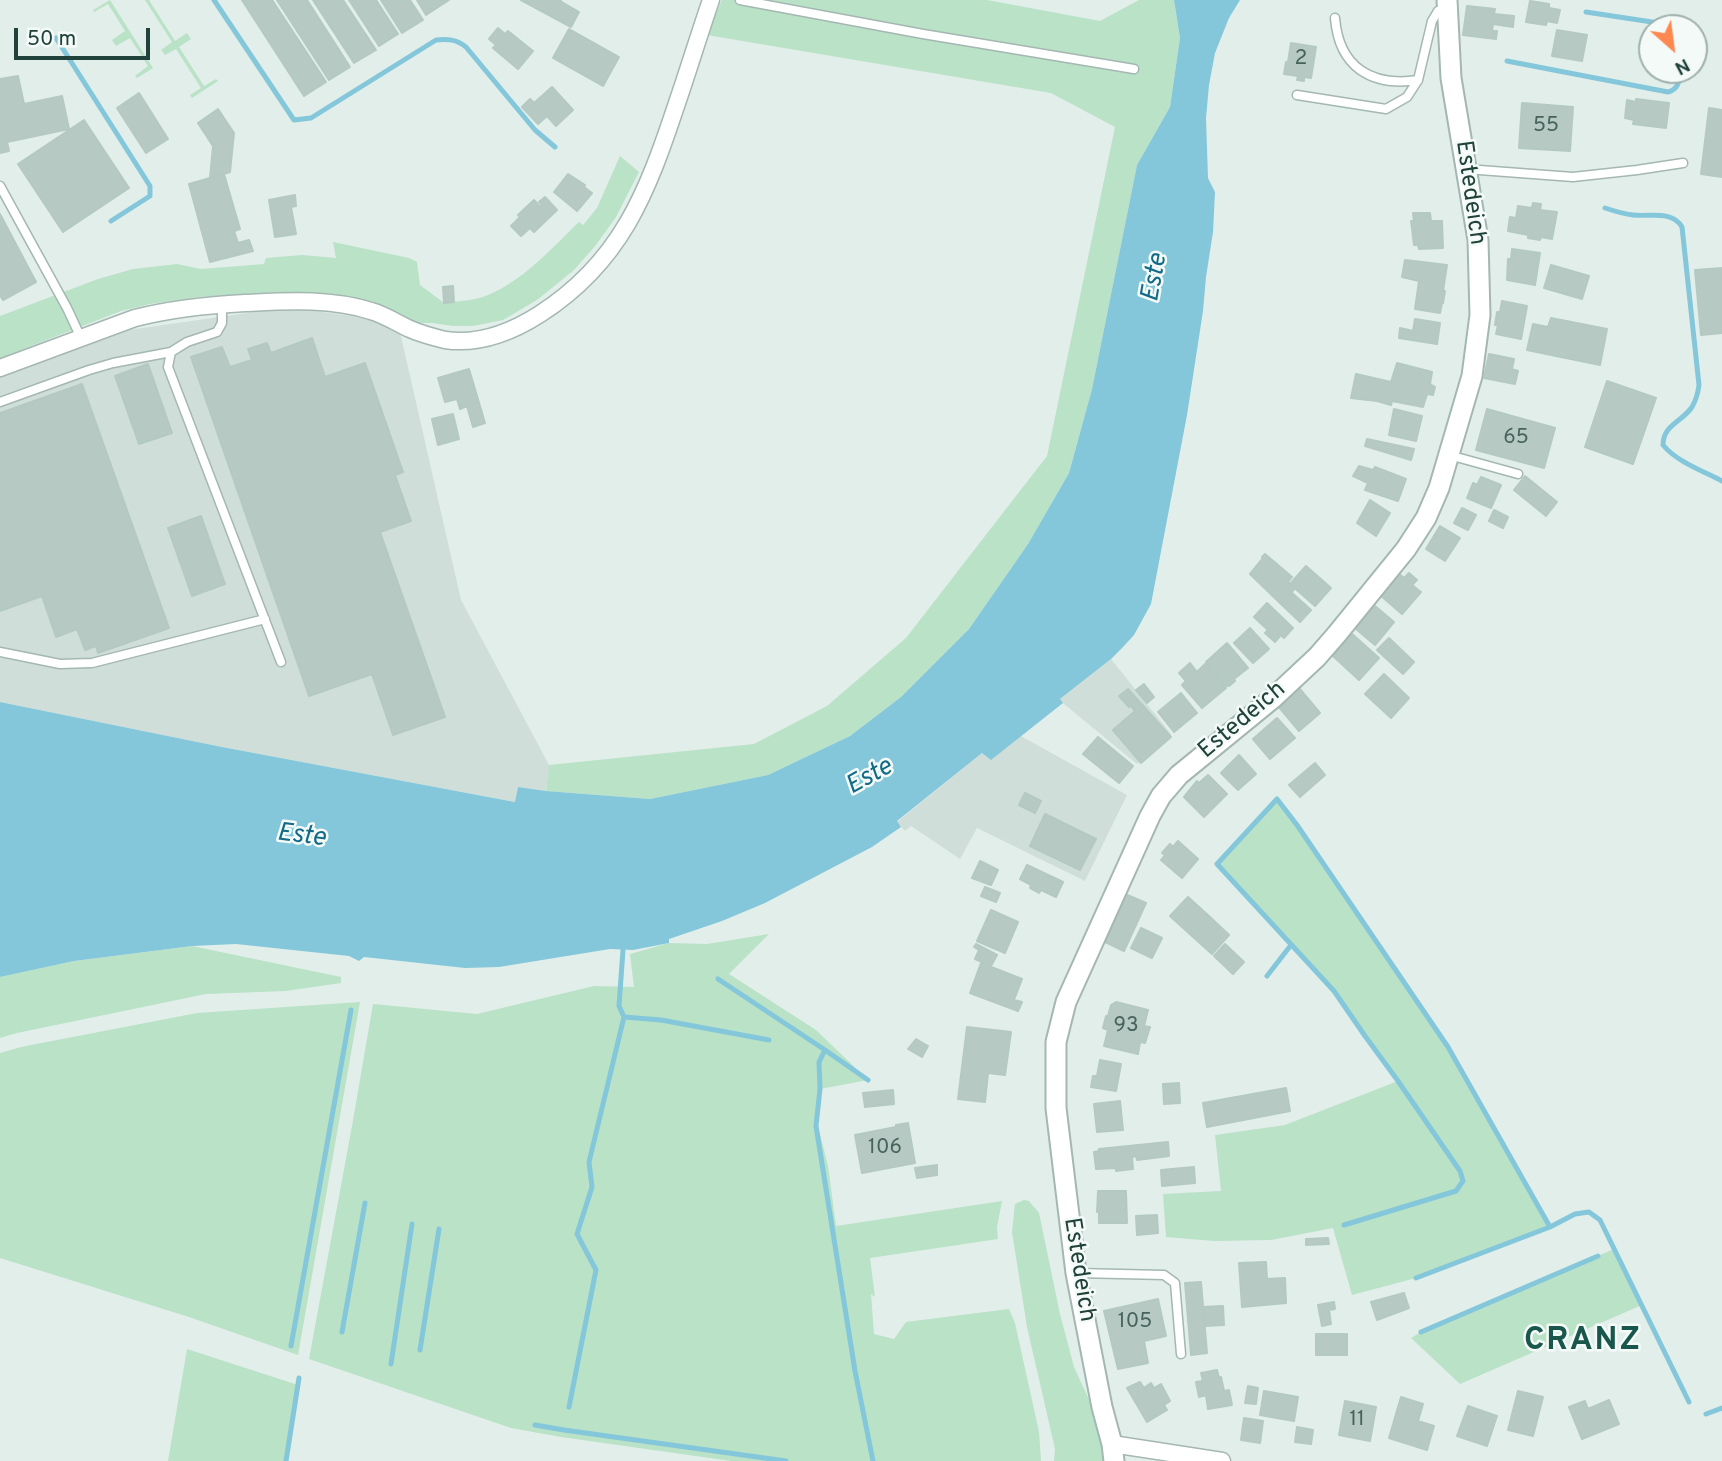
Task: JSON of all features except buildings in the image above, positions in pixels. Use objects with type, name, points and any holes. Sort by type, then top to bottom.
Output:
[{"type":"street","points":[[0,368],[135,318],[157,312],[222,304],[310,300],[336,303],[374,311],[429,336],[462,341],[499,335],[531,320],[564,298],[596,266],[614,245],[639,204],[657,163],[711,0]]},
{"type":"street","name":"Estedeich","points":[[1113,1452],[1076,1273],[1056,1108],[1056,1042],[1066,1002],[1161,796],[1179,775],[1272,699],[1338,634],[1406,550],[1426,518],[1439,488],[1472,376],[1480,315],[1478,240],[1451,78],[1447,4]]},
{"type":"street","points":[[1113,1452],[1222,1461]]},
{"type":"lane","points":[[740,0],[909,32],[1135,69]]},
{"type":"lane","points":[[1297,95],[1386,109],[1407,97],[1418,80],[1432,21],[1438,11],[1447,4]]},
{"type":"lane","points":[[1335,18],[1344,52],[1359,70],[1386,81],[1418,80]]},
{"type":"lane","points":[[1466,169],[1573,177],[1683,163]]},
{"type":"lane","points":[[0,186],[68,308],[81,338]]},
{"type":"lane","points":[[0,402],[89,370],[171,352],[187,342],[217,332],[222,323],[222,304]]},
{"type":"lane","points":[[171,352],[168,367],[281,662]]},
{"type":"lane","points":[[1449,455],[1518,474]]},
{"type":"lane","points":[[0,652],[60,664],[92,663],[265,619]]},
{"type":"lane","points":[[1076,1273],[1164,1275],[1175,1283],[1181,1354]]},
{"type":"shaded area","points":[[289,307],[398,323],[461,600],[549,765],[546,791],[518,787],[516,802],[0,702],[0,377],[128,330]]},
{"type":"shaded area","points":[[1111,659],[1171,734],[1171,737],[1137,764],[1059,700]]},
{"type":"shaded area","points":[[1021,736],[1127,795],[1085,881],[977,828],[960,859],[911,826],[905,831],[897,822],[982,753],[991,759]]},
{"type":"green space","points":[[110,0],[153,68],[137,78],[135,76],[148,66],[130,38],[116,46],[112,40],[125,31],[108,4],[94,12],[93,10]]},
{"type":"green space","points":[[145,0],[149,0],[175,41],[187,33],[191,39],[179,47],[204,86],[216,79],[218,81],[192,98],[190,95],[201,88],[176,49],[165,55],[161,50],[172,42]]},
{"type":"green space","points":[[722,0],[987,0],[1100,21],[1139,0],[1174,0],[1180,38],[1170,107],[1137,165],[1092,389],[1069,473],[1028,544],[969,629],[901,697],[850,736],[768,775],[650,799],[546,791],[549,765],[754,744],[827,706],[906,638],[1047,456],[1115,127],[1051,93],[707,35]]},
{"type":"green space","points":[[620,156],[639,172],[616,217],[574,270],[537,300],[503,320],[473,326],[417,323],[363,300],[328,293],[278,292],[198,297],[121,311],[0,358],[0,316],[98,279],[133,269],[177,264],[201,269],[264,264],[266,258],[302,255],[336,258],[333,242],[417,262],[420,285],[444,303],[483,297],[513,281],[579,222],[583,225],[597,208]]},
{"type":"green space","points":[[1277,799],[1448,1047],[1550,1227],[1416,1278],[1352,1295],[1333,1228],[1271,1240],[1214,1241],[1166,1237],[1163,1194],[1221,1191],[1215,1135],[1285,1125],[1398,1081],[1334,991],[1217,864]]},
{"type":"green space","points":[[769,934],[729,974],[816,1030],[868,1080],[820,1089],[817,1122],[828,1166],[836,1226],[1002,1201],[997,1227],[998,1239],[870,1258],[875,1297],[871,1294],[874,1334],[894,1339],[906,1322],[1009,1309],[1015,1323],[1039,1432],[1041,1461],[731,1461],[511,1428],[309,1359],[373,1004],[477,1014],[594,986],[634,987],[630,954],[669,943],[707,944]]},
{"type":"green space","points":[[192,946],[341,977],[341,983],[286,991],[206,994],[0,1038],[0,977],[74,961]]},
{"type":"green space","points":[[360,1002],[298,1355],[189,1317],[0,1258],[0,1053],[197,1013]]},
{"type":"green space","points":[[1029,1201],[1039,1213],[1060,1314],[1074,1367],[1096,1415],[1104,1461],[1054,1461],[1055,1449],[1027,1327],[1012,1232],[1015,1204]]},
{"type":"green space","points":[[1614,1249],[1642,1305],[1460,1384],[1411,1338],[1421,1332]]},
{"type":"green space","points":[[187,1349],[298,1385],[286,1461],[168,1461]]},
{"type":"water","name":"Este","points":[[1174,0],[1240,0],[1229,18],[1215,53],[1209,85],[1206,118],[1208,178],[1215,192],[1213,232],[1187,415],[1151,604],[1134,635],[1111,659],[1060,699],[1063,703],[991,760],[982,753],[897,821],[901,827],[872,847],[765,903],[669,939],[669,943],[633,950],[610,949],[499,967],[465,968],[364,957],[359,961],[349,956],[236,944],[192,946],[74,961],[0,977],[0,702],[515,802],[518,787],[650,799],[768,775],[850,736],[901,697],[969,629],[1028,544],[1069,473],[1092,389],[1137,165],[1170,107],[1180,38]]},
{"type":"waterway","points":[[214,0],[294,120],[311,118],[436,40],[448,40],[459,42],[466,47],[535,130],[555,147]]},
{"type":"waterway","points":[[1586,12],[1638,20]]},
{"type":"waterway","points":[[56,38],[150,186],[150,196],[111,221]]},
{"type":"waterway","points":[[1507,61],[1668,92],[1678,84]]},
{"type":"waterway","points":[[1605,208],[1633,215],[1667,216],[1682,227],[1699,385],[1692,407],[1666,433],[1663,445],[1683,461],[1722,481]]},
{"type":"waterway","points":[[1344,1225],[1456,1191],[1463,1181],[1460,1171],[1334,991],[1217,864],[1277,799],[1448,1047],[1550,1227]]},
{"type":"waterway","points":[[1267,976],[1291,945]]},
{"type":"waterway","points":[[569,1407],[596,1270],[577,1234],[592,1187],[589,1162],[624,1017],[619,1006],[623,950]]},
{"type":"waterway","points":[[718,979],[825,1050],[819,1062],[820,1089],[816,1126],[855,1371],[873,1461]]},
{"type":"waterway","points":[[291,1346],[351,1010]]},
{"type":"waterway","points":[[624,1017],[661,1020],[769,1040]]},
{"type":"waterway","points":[[825,1050],[868,1080]]},
{"type":"waterway","points":[[342,1332],[365,1203]]},
{"type":"waterway","points":[[1416,1278],[1550,1227],[1575,1214],[1589,1212],[1600,1220],[1689,1402]]},
{"type":"waterway","points":[[391,1364],[412,1224]]},
{"type":"waterway","points":[[420,1350],[439,1229]]},
{"type":"waterway","points":[[1421,1332],[1598,1256]]},
{"type":"waterway","points":[[286,1461],[299,1378]]},
{"type":"waterway","points":[[1706,1414],[1722,1408]]},
{"type":"waterway","points":[[535,1425],[786,1461]]},
{"type":"district","name":"CRANZ","points":[[1583,1343]]}]
